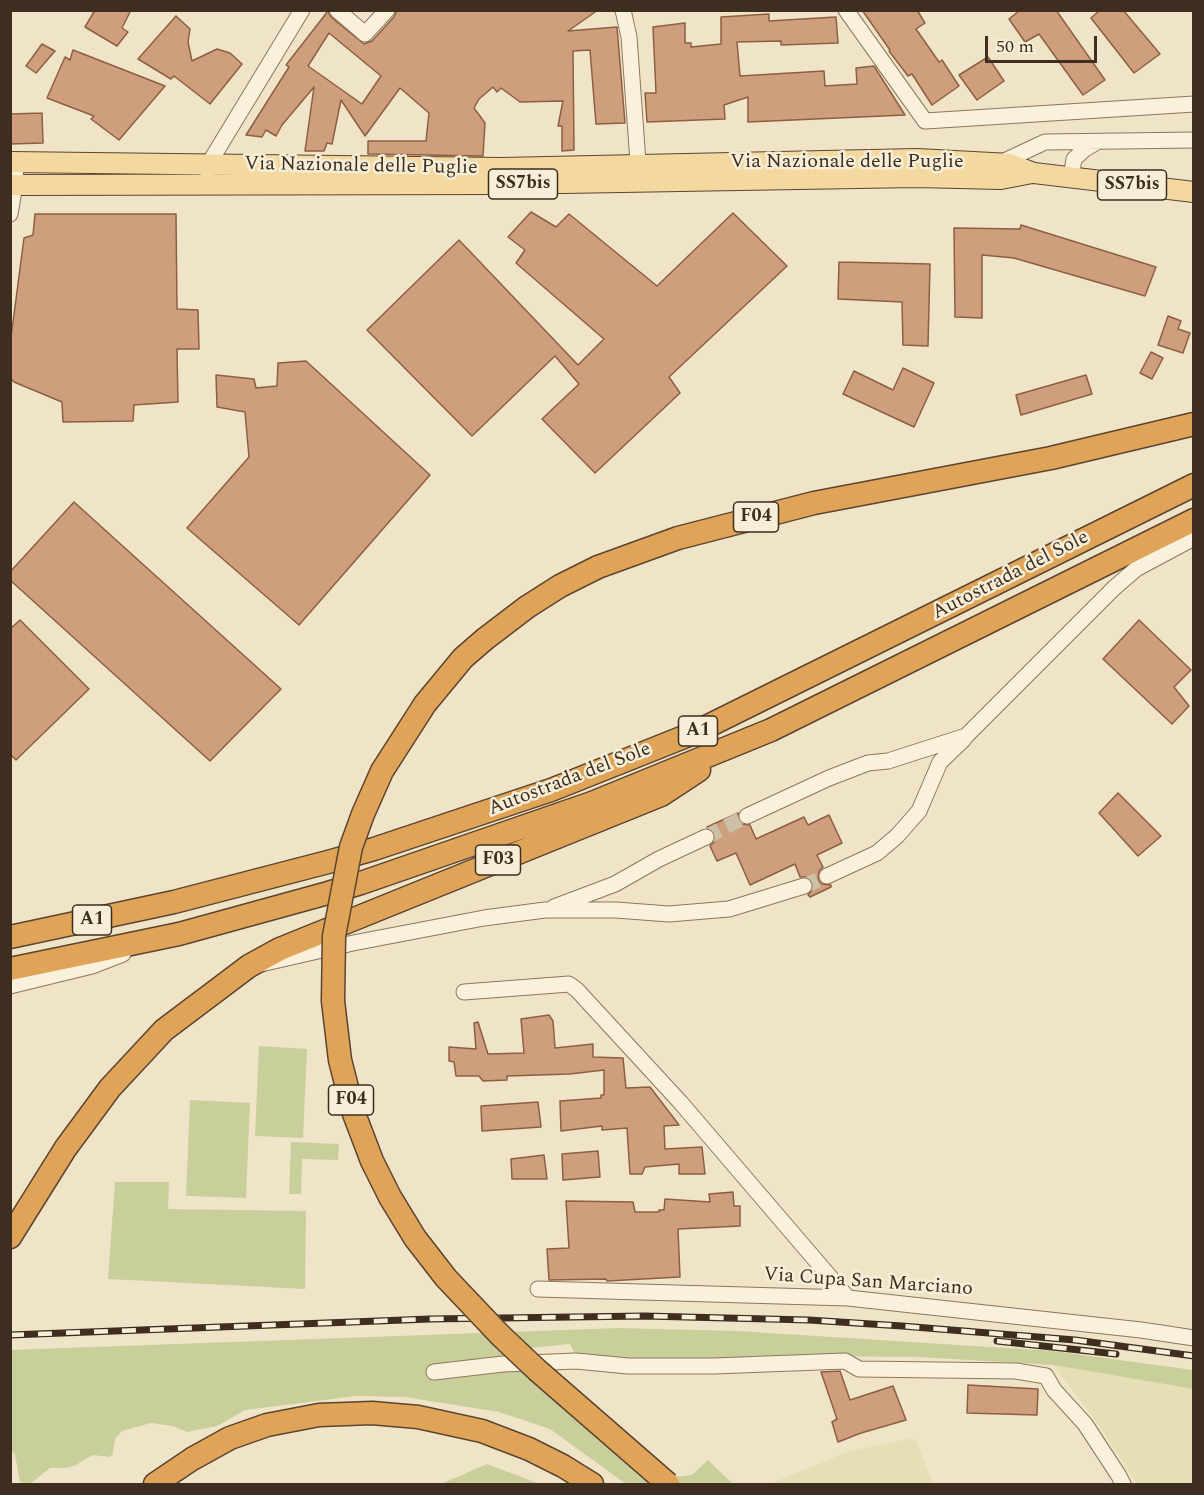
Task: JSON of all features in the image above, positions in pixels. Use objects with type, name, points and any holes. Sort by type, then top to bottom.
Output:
[{"type":"highway","name":"F04","points":[[668,1485],[537,1370],[446,1278],[415,1238],[390,1197],[372,1161],[353,1111],[340,1060],[333,1001],[334,936],[351,847],[382,771],[425,704],[463,658],[526,607],[560,586],[598,567],[678,538],[814,503],[1051,458],[1194,424]]},
{"type":"highway","name":"Autostrada del Sole","points":[[10,937],[174,902],[328,862],[551,790],[694,733],[1194,485]]},
{"type":"highway","name":"Autostrada del Sole","points":[[10,969],[179,934],[361,884],[592,803],[771,730],[1194,520]]},
{"type":"highway","name":"F03","points":[[10,1237],[64,1149],[110,1088],[164,1030],[249,966],[280,949],[661,795],[740,743]]},
{"type":"highway","points":[[155,1485],[192,1459],[230,1438],[267,1425],[319,1415],[372,1413],[418,1417],[482,1431],[529,1449],[563,1466],[592,1485]]},
{"type":"main road","name":"Via Nazionale delle Puglie","points":[[639,174],[917,159],[1010,165],[1034,173],[1194,192]]},
{"type":"main road","name":"Via Nazionale delle Puglie","points":[[13,162],[208,175]]},
{"type":"main road","name":"Via Nazionale delle Puglie","points":[[13,185],[208,175],[639,174],[1001,179],[1034,173]]},
{"type":"street","points":[[208,175],[302,10]]},
{"type":"street","points":[[337,10],[365,34],[387,10]]},
{"type":"street","points":[[623,10],[629,37],[639,174]]},
{"type":"street","points":[[846,10],[925,121],[1194,104]]},
{"type":"street","points":[[998,164],[1045,142],[1194,140]]},
{"type":"street","points":[[1071,178],[1074,159],[1084,149],[1097,142]]},
{"type":"street","points":[[10,214],[13,162]]},
{"type":"street","points":[[827,876],[877,853],[897,836],[919,811],[940,762],[1114,588],[1136,569],[1194,538]]},
{"type":"street","points":[[747,816],[829,778],[868,763],[888,761],[966,736]]},
{"type":"street","points":[[545,910],[615,884],[659,859],[706,837]]},
{"type":"street","points":[[249,966],[484,918],[545,910],[616,910],[669,914],[729,909],[804,886]]},
{"type":"street","points":[[10,986],[92,966],[179,934]]},
{"type":"street","points":[[464,992],[569,984],[577,990],[681,1103],[848,1298]]},
{"type":"street","name":"Via Cupa San Marciano","points":[[538,1288],[848,1298],[1141,1330],[1194,1338]]},
{"type":"street","points":[[434,1372],[503,1364],[576,1362],[628,1366],[714,1366],[845,1361],[859,1369],[1016,1371],[1036,1374],[1046,1376],[1054,1390],[1085,1424],[1123,1485]]},
{"type":"shaded area","points":[[1053,1365],[1193,1389],[1193,1484],[1137,1484],[1098,1424]]},
{"type":"shaded area","points":[[913,1438],[933,1484],[769,1484],[850,1451]]},
{"type":"green space","points":[[259,1046],[307,1049],[303,1138],[255,1136]]},
{"type":"green space","points":[[190,1100],[250,1103],[246,1198],[186,1196]]},
{"type":"green space","points":[[291,1142],[339,1144],[338,1160],[302,1159],[301,1194],[289,1194]]},
{"type":"green space","points":[[115,1182],[169,1182],[168,1209],[306,1211],[305,1289],[108,1279]]},
{"type":"green space","points":[[619,1328],[738,1331],[1053,1351],[1193,1370],[1194,1389],[1053,1365],[918,1357],[816,1356],[652,1362],[576,1356],[570,1344],[499,1351],[644,1480],[692,1475],[708,1460],[733,1484],[626,1484],[550,1429],[499,1412],[405,1397],[356,1396],[245,1410],[217,1426],[187,1432],[173,1426],[151,1423],[122,1431],[115,1439],[113,1454],[109,1457],[93,1455],[76,1465],[66,1468],[50,1468],[30,1484],[20,1482],[15,1455],[11,1449],[10,1350]]},
{"type":"green space","points":[[487,1464],[540,1484],[441,1484]]},
{"type":"building","points":[[95,10],[131,10],[122,28],[128,32],[117,46],[85,27]]},
{"type":"building","points":[[397,10],[598,10],[568,31],[617,27],[625,123],[596,124],[590,50],[573,51],[574,150],[562,151],[562,126],[558,126],[563,101],[520,102],[501,88],[497,92],[493,87],[479,99],[474,108],[485,123],[483,156],[368,154],[368,141],[426,141],[429,113],[400,88],[365,136],[341,100],[332,144],[327,143],[324,151],[305,151],[314,87],[282,125],[276,136],[266,130],[262,137],[246,135],[289,67],[286,65],[328,11],[331,17],[364,44],[372,41],[394,17]],"holes":[[[329,33],[381,76],[362,104],[308,66]]]},
{"type":"building","points":[[862,10],[917,10],[925,23],[916,29],[939,62],[942,60],[959,86],[932,105],[912,74],[908,76],[889,51]]},
{"type":"building","points":[[1020,10],[1056,10],[1105,80],[1083,95],[1039,34],[1025,42],[1009,19]]},
{"type":"building","points":[[1100,10],[1123,10],[1160,54],[1134,73],[1091,18]]},
{"type":"building","points":[[769,14],[769,21],[836,17],[838,43],[781,45],[781,41],[737,42],[740,76],[824,71],[825,86],[857,84],[856,68],[874,66],[905,115],[748,122],[748,97],[724,105],[725,119],[647,122],[645,93],[656,93],[653,27],[685,23],[685,43],[691,43],[691,47],[721,44],[721,17]]},
{"type":"building","points":[[176,16],[190,29],[188,42],[192,61],[217,49],[230,53],[242,64],[210,104],[174,76],[171,79],[138,59]]},
{"type":"building","points":[[42,44],[55,51],[36,73],[26,66]]},
{"type":"building","points":[[73,50],[165,86],[119,140],[91,119],[94,116],[47,98],[65,57],[70,60]]},
{"type":"building","points":[[988,57],[1004,81],[977,100],[959,75]]},
{"type":"building","points":[[42,113],[43,143],[10,144],[10,114]]},
{"type":"building","points":[[531,212],[556,227],[569,214],[657,286],[733,213],[787,266],[669,377],[680,393],[595,473],[542,419],[579,384],[555,356],[472,436],[367,330],[459,240],[578,365],[604,339],[516,263],[525,250],[508,237]]},
{"type":"building","points":[[35,214],[176,214],[177,309],[198,310],[199,349],[177,349],[178,402],[134,405],[133,421],[63,422],[62,402],[14,382],[10,378],[10,345],[24,238],[33,235]]},
{"type":"building","points":[[1021,225],[1156,267],[1145,296],[1014,258],[982,255],[982,318],[955,317],[954,228],[1020,229]]},
{"type":"building","points":[[839,262],[930,264],[928,346],[903,345],[902,302],[838,299]]},
{"type":"building","points":[[1168,316],[1181,321],[1178,329],[1190,333],[1183,353],[1158,345]]},
{"type":"building","points":[[1151,352],[1163,358],[1152,379],[1140,373]]},
{"type":"building","points":[[306,361],[430,475],[299,625],[187,528],[249,457],[245,412],[217,407],[216,375],[254,379],[256,388],[277,386],[278,363]]},
{"type":"building","points":[[903,368],[934,383],[914,427],[843,394],[854,371],[893,390]]},
{"type":"building","points":[[1086,375],[1092,394],[1021,415],[1016,395]]},
{"type":"building","points":[[74,502],[281,689],[210,761],[10,580],[10,572]]},
{"type":"building","points":[[20,620],[89,689],[16,760],[10,754],[10,629]]},
{"type":"building","points":[[1139,620],[1191,670],[1174,687],[1189,706],[1172,724],[1103,659]]},
{"type":"building","points":[[1118,793],[1161,836],[1138,856],[1099,813]]},
{"type":"building","points":[[738,813],[738,821],[750,825],[756,839],[804,817],[808,825],[829,815],[842,843],[817,855],[823,867],[819,871],[818,880],[831,887],[810,897],[808,895],[813,889],[813,883],[807,877],[800,877],[795,864],[750,885],[736,853],[717,861],[710,846],[714,842],[715,833],[707,827]]},
{"type":"building","points":[[549,1015],[553,1021],[555,1048],[593,1044],[593,1057],[623,1058],[626,1088],[650,1087],[679,1125],[664,1126],[665,1149],[702,1147],[705,1174],[679,1174],[679,1164],[645,1167],[642,1174],[630,1174],[627,1128],[602,1130],[602,1126],[561,1131],[560,1101],[601,1098],[601,1095],[604,1095],[604,1070],[570,1074],[507,1076],[507,1080],[483,1081],[479,1076],[456,1076],[454,1062],[449,1061],[449,1047],[476,1049],[474,1023],[478,1022],[488,1054],[524,1053],[521,1019]]},
{"type":"building","points":[[538,1102],[541,1127],[482,1131],[481,1106]]},
{"type":"building","points":[[598,1151],[600,1177],[563,1180],[562,1154]]},
{"type":"building","points":[[544,1155],[547,1179],[512,1179],[511,1159]]},
{"type":"building","points":[[733,1192],[734,1206],[740,1206],[740,1226],[678,1229],[680,1277],[607,1281],[606,1279],[549,1280],[547,1249],[569,1248],[566,1201],[633,1202],[635,1212],[659,1212],[659,1210],[664,1210],[665,1199],[710,1202],[709,1194]]},
{"type":"building","points":[[840,1371],[850,1400],[893,1386],[906,1420],[838,1442],[832,1422],[837,1419],[821,1372]]},
{"type":"building","points":[[968,1385],[1038,1389],[1037,1415],[967,1413]]},
{"type":"tunnel","points":[[706,837],[747,816]]},
{"type":"tunnel","points":[[804,886],[827,876]]},
{"type":"railway","points":[[10,1335],[430,1319],[644,1316],[809,1320],[902,1326],[1075,1340],[1194,1356]]},
{"type":"railway","points":[[997,1341],[1116,1354]]}]
